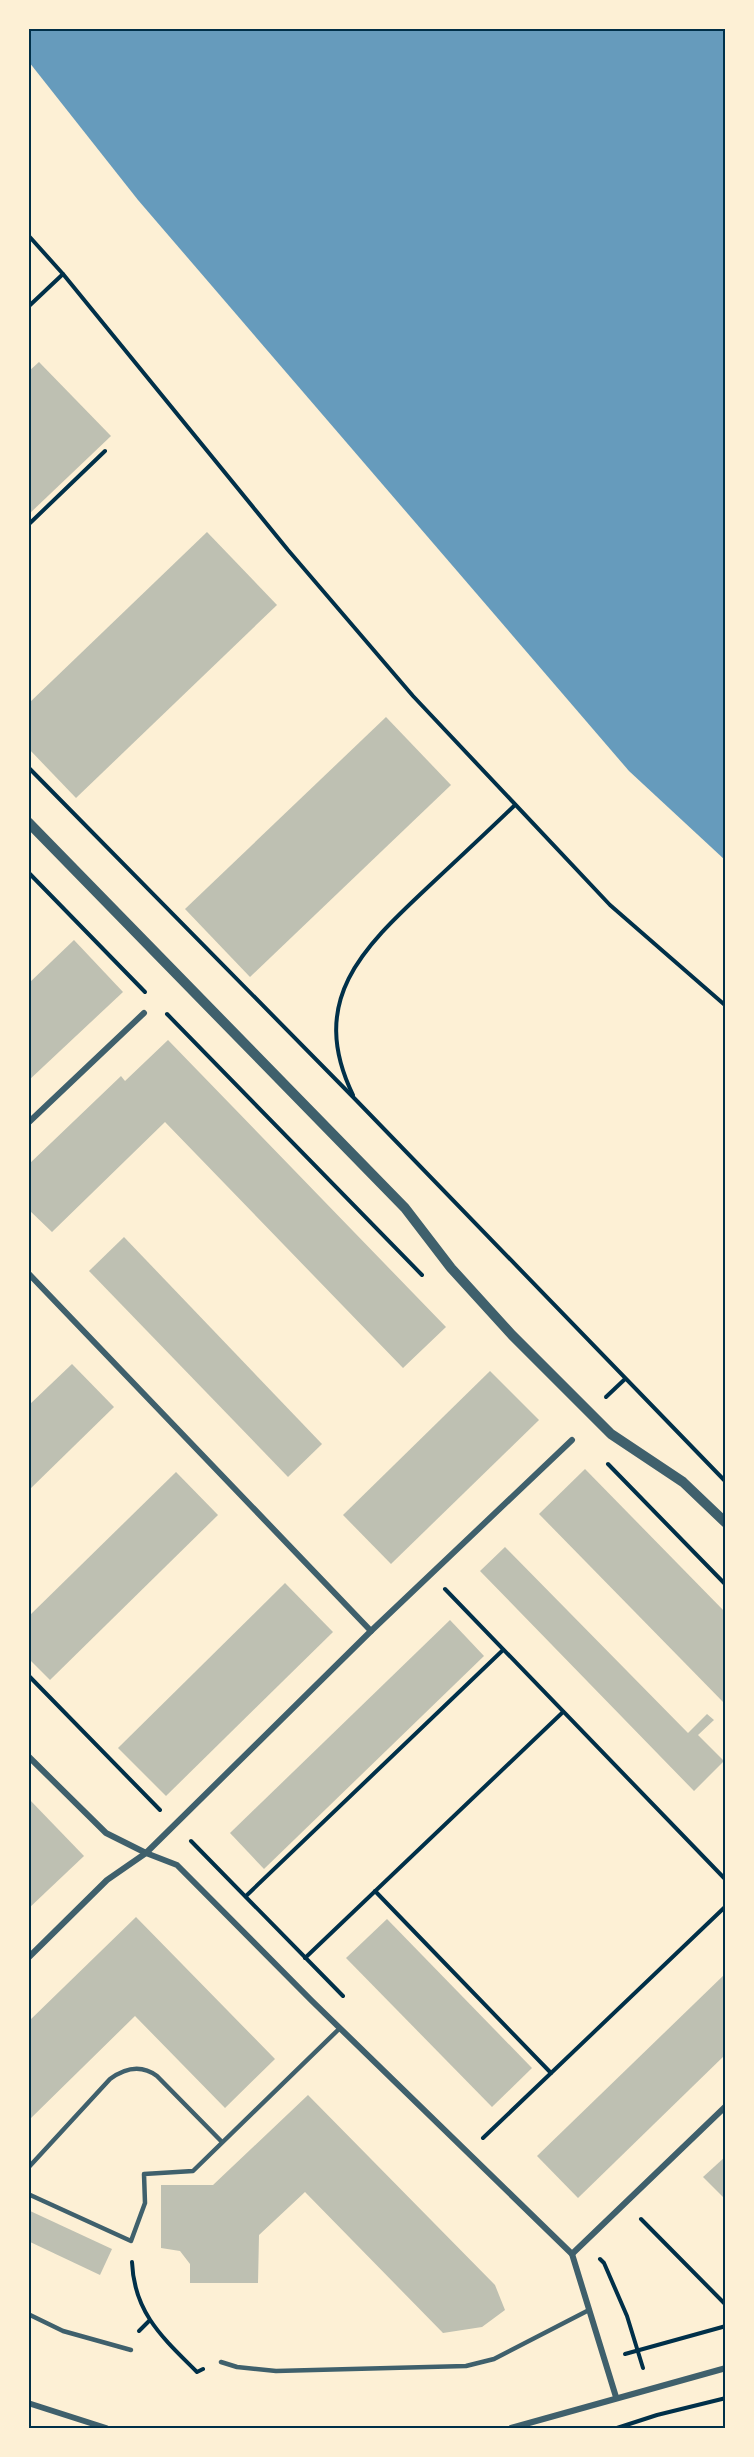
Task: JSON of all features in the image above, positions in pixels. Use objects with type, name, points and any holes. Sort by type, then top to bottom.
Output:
[{"type":"street","points":[[28,822],[397,1199],[451,1268],[512,1335],[611,1434],[683,1482],[726,1523]]},
{"type":"street","points":[[28,1123],[144,1013]]},
{"type":"street","points":[[28,1274],[371,1631]]},
{"type":"street","points":[[28,1958],[107,1880],[146,1853],[371,1631],[572,1440]]},
{"type":"street","points":[[28,1756],[106,1833],[177,1865],[572,2254],[616,2397]]},
{"type":"street","points":[[572,2254],[726,2106]]},
{"type":"street","points":[[512,2428],[726,2368]]},
{"type":"street","points":[[28,2403],[106,2428]]},
{"type":"lane","points":[[28,2194],[130,2241],[145,2203],[144,2174],[193,2170],[340,2028]]},
{"type":"lane","points":[[28,2168],[110,2079],[122,2070],[147,2069],[157,2076],[222,2142]]},
{"type":"lane","points":[[221,2362],[237,2367],[276,2371],[466,2366],[494,2359],[589,2310]]},
{"type":"lane","points":[[28,2314],[63,2331],[131,2350]]},
{"type":"path","points":[[28,235],[63,274],[288,550],[413,696],[610,905],[726,1006]]},
{"type":"path","points":[[28,307],[63,274]]},
{"type":"path","points":[[28,525],[105,451]]},
{"type":"path","points":[[28,767],[355,1099],[726,1482]]},
{"type":"path","points":[[355,1099],[343,1074],[337,1051],[336,1032],[344,992],[353,968],[372,942],[395,918],[515,805]]},
{"type":"path","points":[[28,872],[147,994]]},
{"type":"path","points":[[163,1011],[430,1283]]},
{"type":"path","points":[[590,1412],[626,1379]]},
{"type":"path","points":[[603,1459],[726,1585]]},
{"type":"path","points":[[430,1575],[726,1880]]},
{"type":"path","points":[[246,1896],[503,1650]]},
{"type":"path","points":[[305,1958],[563,1712]]},
{"type":"path","points":[[375,1891],[551,2073]]},
{"type":"path","points":[[483,2139],[726,1906]]},
{"type":"path","points":[[626,2203],[726,2306]]},
{"type":"path","points":[[130,2241],[137,2295],[149,2321],[197,2372],[221,2362]]},
{"type":"path","points":[[136,2333],[149,2321]]},
{"type":"path","points":[[605,2361],[726,2326]]},
{"type":"path","points":[[616,2428],[726,2398]]},
{"type":"water","points":[[29,28],[725,29],[725,860],[629,771],[138,200],[29,62]]},
{"type":"building","points":[[39,362],[111,436],[28,515],[28,372]]},
{"type":"building","points":[[207,532],[277,605],[76,798],[28,748],[28,704]]},
{"type":"building","points":[[386,717],[451,785],[250,977],[185,909]]},
{"type":"building","points":[[74,940],[123,992],[28,1081],[28,984]]},
{"type":"building","points":[[168,1040],[446,1327],[403,1368],[165,1122],[52,1232],[28,1209],[28,1165],[121,1076],[125,1081]]},
{"type":"building","points":[[124,1237],[322,1444],[288,1477],[89,1271]]},
{"type":"building","points":[[72,1364],[114,1407],[28,1491],[28,1406]]},
{"type":"building","points":[[490,1371],[539,1420],[391,1564],[343,1515]]},
{"type":"building","points":[[585,1469],[726,1613],[726,1705],[539,1514]]},
{"type":"building","points":[[176,1472],[218,1515],[50,1680],[28,1658],[28,1617]]},
{"type":"building","points":[[505,1547],[688,1733],[707,1714],[714,1720],[698,1735],[724,1761],[694,1791],[480,1571]]},
{"type":"building","points":[[285,1583],[333,1632],[166,1796],[118,1748]]},
{"type":"building","points":[[450,1620],[484,1656],[264,1869],[230,1833]]},
{"type":"building","points":[[28,1798],[84,1856],[28,1909]]},
{"type":"building","points":[[136,1917],[275,2059],[225,2108],[135,2016],[28,2121],[28,2022]]},
{"type":"building","points":[[387,1919],[532,2068],[492,2107],[346,1958]]},
{"type":"building","points":[[726,1973],[726,2054],[578,2198],[537,2156]]},
{"type":"building","points":[[308,2095],[495,2285],[505,2310],[482,2327],[443,2333],[305,2192],[259,2235],[258,2283],[190,2283],[190,2264],[180,2251],[161,2248],[161,2185],[213,2185]]},
{"type":"building","points":[[726,2156],[726,2200],[703,2177]]},
{"type":"building","points":[[28,2210],[112,2249],[100,2275],[28,2241]]}]
